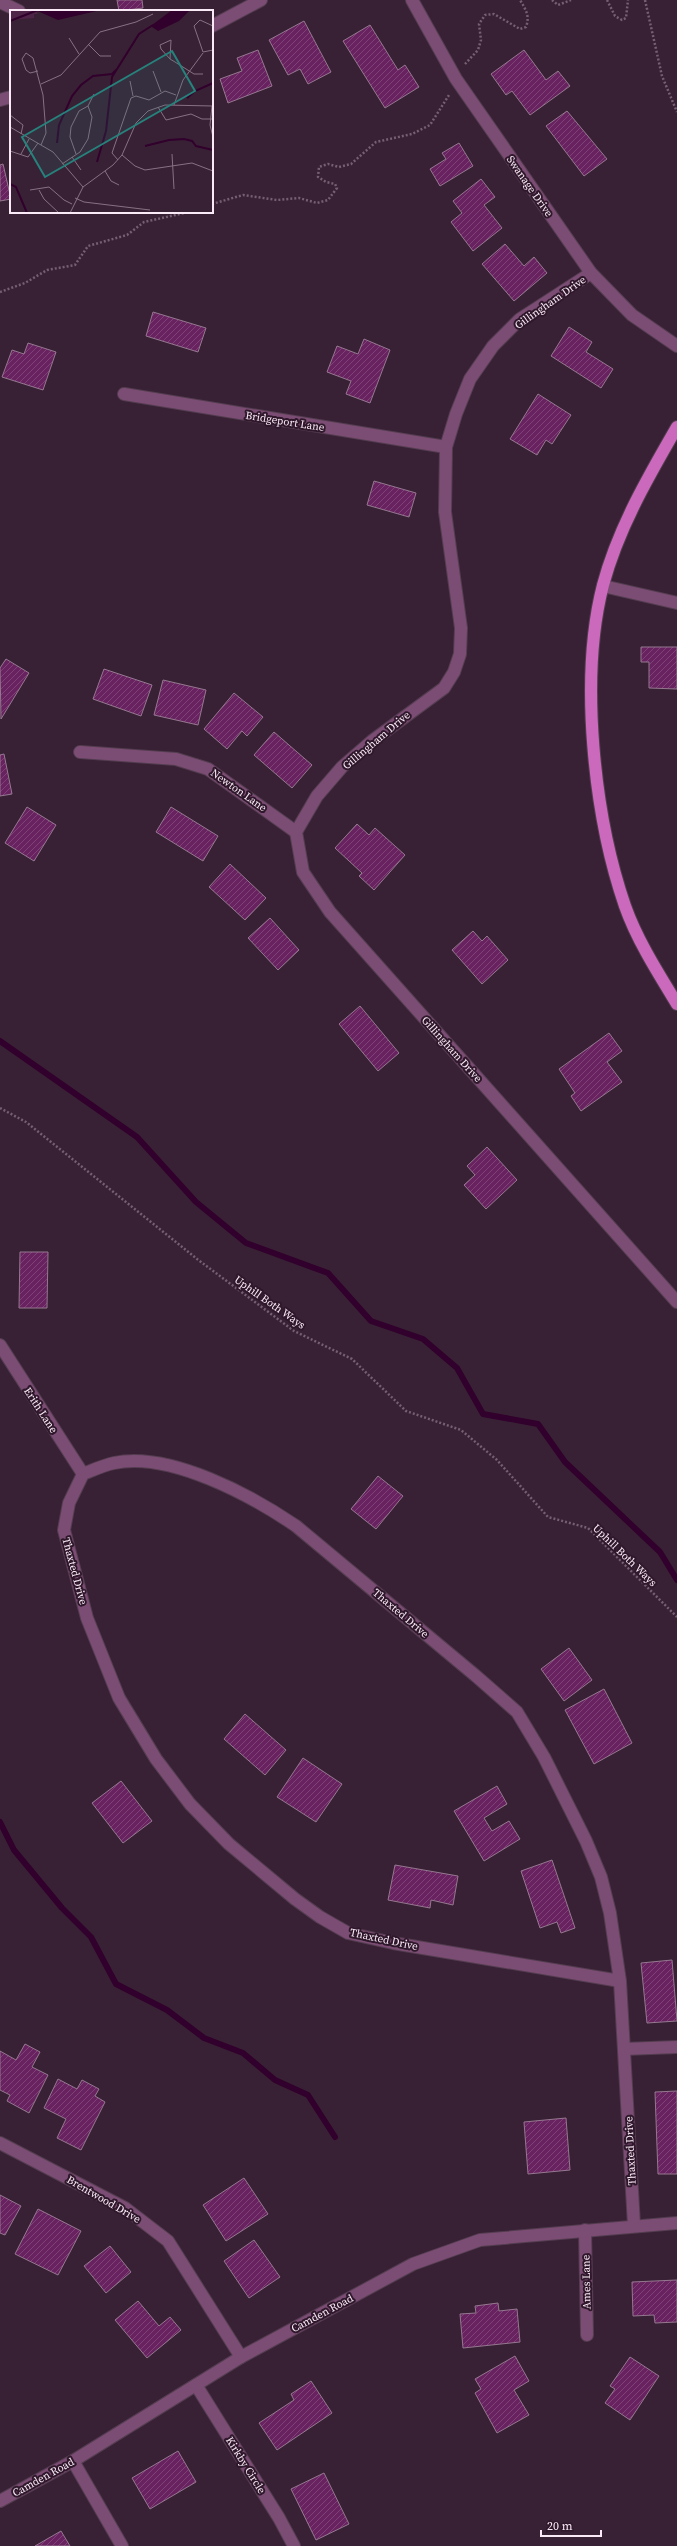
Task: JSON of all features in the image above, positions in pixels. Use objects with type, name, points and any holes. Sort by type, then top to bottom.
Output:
[{"type":"main road","points":[[677,427],[642,488],[621,536],[603,586],[594,650],[592,742],[604,824],[613,866],[626,908],[647,952],[677,1004]]},
{"type":"street","points":[[213,25],[261,0]]},
{"type":"street","name":"Swanage Drive","points":[[412,0],[465,92],[591,273],[632,315],[677,346]]},
{"type":"street","points":[[0,2],[17,10]]},
{"type":"street","points":[[0,100],[10,97]]},
{"type":"street","name":"Gillingham Drive","points":[[591,273],[520,319],[493,346],[470,379],[456,414],[446,447],[444,512],[461,628],[460,654],[454,672],[444,688],[372,741],[342,767],[317,796],[296,832],[303,872],[330,912],[677,1302]]},
{"type":"street","name":"Bridgeport Lane","points":[[124,394],[446,447]]},
{"type":"street","points":[[603,586],[677,603]]},
{"type":"street","name":"Newton Lane","points":[[80,752],[176,759],[208,769],[296,832]]},
{"type":"street","name":"Erith Lane","points":[[0,1345],[83,1474]]},
{"type":"street","name":"Thaxted Drive","points":[[620,1981],[393,1943],[348,1933],[320,1917],[295,1899],[229,1844],[190,1804],[156,1759],[119,1698],[93,1632],[74,1575],[64,1530],[68,1503],[83,1474],[114,1463],[142,1461],[188,1471],[230,1486],[265,1504],[302,1531],[517,1712],[544,1757],[601,1877],[610,1913],[620,1981],[634,2225]]},
{"type":"street","points":[[624,2049],[677,2046]]},
{"type":"street","name":"Brentwood Drive","points":[[0,2143],[125,2208],[168,2241],[241,2357]]},
{"type":"street","name":"Camden Road","points":[[0,2500],[73,2461],[241,2357],[413,2264],[480,2240],[634,2225],[677,2223]]},
{"type":"street","name":"Ames Lane","points":[[585,2230],[587,2335]]},
{"type":"street","name":"Kirkby Circle","points":[[196,2385],[279,2518],[294,2546]]},
{"type":"street","points":[[73,2461],[122,2546]]},
{"type":"path","points":[[462,67],[478,50],[481,40],[479,24],[485,15],[494,14],[520,29],[526,27],[528,20],[527,13],[520,0]]},
{"type":"path","points":[[552,0],[558,5],[571,0]]},
{"type":"path","points":[[607,0],[615,16],[622,20],[626,18],[628,0]]},
{"type":"path","points":[[645,0],[662,76],[677,112]]},
{"type":"path","points":[[213,204],[243,195],[277,200],[299,198],[317,203],[328,200],[337,188],[335,184],[326,182],[318,177],[319,167],[328,164],[339,167],[351,164],[376,142],[412,134],[430,125],[449,95]]},
{"type":"path","points":[[0,292],[25,283],[47,270],[74,265],[88,246],[127,235],[144,222],[184,213]]},
{"type":"path","name":"Uphill Both Ways","points":[[0,1108],[26,1122],[197,1259],[294,1331],[352,1359],[406,1411],[461,1430],[497,1460],[548,1517],[588,1528],[677,1617]]},
{"type":"building","points":[[117,0],[142,0],[143,8],[119,10]]},
{"type":"building","points":[[304,21],[331,72],[308,84],[300,69],[288,75],[269,40]]},
{"type":"building","points":[[370,25],[398,70],[405,65],[419,87],[385,108],[343,41]]},
{"type":"building","points":[[258,50],[272,86],[228,103],[220,79],[242,71],[237,58]]},
{"type":"building","points":[[524,50],[546,80],[558,71],[570,86],[530,115],[512,91],[506,95],[491,74]]},
{"type":"building","points":[[567,111],[607,159],[584,176],[546,126]]},
{"type":"building","points":[[459,143],[473,166],[440,186],[430,169],[446,159],[442,153]]},
{"type":"building","points":[[3,164],[10,199],[0,201],[0,165]]},
{"type":"building","points":[[481,179],[495,197],[484,205],[502,228],[473,251],[451,222],[462,213],[453,201]]},
{"type":"building","points":[[505,244],[524,266],[534,257],[547,273],[514,301],[482,264]]},
{"type":"building","points":[[153,312],[206,328],[198,352],[146,336]]},
{"type":"building","points":[[569,327],[592,342],[586,352],[613,369],[601,388],[551,356]]},
{"type":"building","points":[[364,339],[390,350],[370,403],[346,394],[351,381],[327,372],[337,346],[358,354]]},
{"type":"building","points":[[28,343],[56,352],[43,390],[2,377],[12,350],[24,354]]},
{"type":"building","points":[[538,394],[571,415],[552,444],[546,440],[537,455],[510,439]]},
{"type":"building","points":[[374,481],[416,493],[409,517],[367,505]]},
{"type":"building","points":[[641,647],[677,647],[677,689],[649,688],[649,662],[641,662]]},
{"type":"building","points":[[6,659],[29,673],[1,719],[0,668]]},
{"type":"building","points":[[104,669],[152,685],[141,716],[93,699]]},
{"type":"building","points":[[163,680],[206,690],[198,725],[154,715]]},
{"type":"building","points":[[234,693],[263,717],[247,736],[242,731],[227,749],[204,729]]},
{"type":"building","points":[[274,732],[312,765],[292,788],[254,755]]},
{"type":"building","points":[[4,754],[12,794],[0,796],[0,755]]},
{"type":"building","points":[[27,807],[56,825],[34,861],[5,843]]},
{"type":"building","points":[[171,807],[218,836],[203,861],[156,832]]},
{"type":"building","points":[[357,824],[369,835],[375,828],[405,855],[374,890],[359,876],[362,873],[335,848]]},
{"type":"building","points":[[230,864],[266,898],[245,920],[209,887]]},
{"type":"building","points":[[270,918],[299,950],[278,970],[248,938]]},
{"type":"building","points":[[473,931],[482,941],[487,936],[508,960],[482,984],[452,950]]},
{"type":"building","points":[[360,1006],[399,1053],[378,1071],[339,1024]]},
{"type":"building","points":[[609,1033],[622,1051],[607,1062],[622,1082],[581,1111],[571,1096],[575,1093],[559,1069]]},
{"type":"building","points":[[487,1147],[517,1180],[486,1209],[464,1185],[475,1175],[467,1166]]},
{"type":"building","points":[[20,1252],[48,1252],[47,1308],[19,1308]]},
{"type":"building","points":[[378,1476],[403,1496],[376,1529],[351,1509]]},
{"type":"building","points":[[569,1648],[592,1680],[564,1701],[541,1669]]},
{"type":"building","points":[[604,1689],[632,1743],[594,1764],[565,1710]]},
{"type":"building","points":[[245,1714],[286,1750],[265,1775],[224,1739]]},
{"type":"building","points":[[303,1758],[342,1784],[316,1822],[277,1797]]},
{"type":"building","points":[[121,1781],[152,1821],[123,1843],[92,1803]]},
{"type":"building","points":[[497,1786],[507,1804],[484,1818],[492,1831],[509,1821],[520,1839],[484,1861],[454,1811]]},
{"type":"building","points":[[552,1860],[575,1928],[561,1933],[557,1922],[540,1928],[521,1871]]},
{"type":"building","points":[[395,1865],[458,1876],[453,1905],[431,1900],[430,1908],[388,1900]]},
{"type":"building","points":[[672,1960],[677,2021],[647,2023],[641,1963]]},
{"type":"building","points":[[25,2044],[40,2052],[32,2067],[48,2075],[29,2113],[7,2101],[10,2095],[0,2090],[0,2051],[16,2060]]},
{"type":"building","points":[[58,2079],[77,2089],[82,2080],[99,2089],[95,2096],[105,2102],[81,2150],[57,2138],[66,2119],[44,2108]]},
{"type":"building","points":[[677,2091],[677,2174],[658,2174],[655,2092]]},
{"type":"building","points":[[566,2118],[570,2170],[528,2174],[524,2122]]},
{"type":"building","points":[[244,2178],[268,2214],[226,2241],[203,2205]]},
{"type":"building","points":[[0,2195],[21,2206],[5,2235],[0,2233]]},
{"type":"building","points":[[38,2209],[81,2231],[58,2275],[15,2254]]},
{"type":"building","points":[[254,2240],[280,2277],[249,2298],[224,2261]]},
{"type":"building","points":[[110,2246],[131,2272],[106,2293],[84,2266]]},
{"type":"building","points":[[677,2280],[677,2322],[655,2323],[654,2315],[633,2316],[632,2282]]},
{"type":"building","points":[[138,2301],[159,2326],[170,2317],[181,2330],[147,2358],[115,2320]]},
{"type":"building","points":[[498,2303],[499,2311],[517,2309],[520,2342],[463,2348],[460,2314],[476,2313],[475,2306]]},
{"type":"building","points":[[515,2356],[529,2381],[514,2390],[529,2415],[497,2433],[475,2393],[481,2389],[475,2379]]},
{"type":"building","points":[[630,2357],[659,2376],[630,2420],[605,2403],[615,2389],[610,2386]]},
{"type":"building","points":[[311,2381],[332,2413],[277,2450],[259,2423],[294,2400],[291,2394]]},
{"type":"building","points":[[178,2451],[196,2482],[150,2509],[132,2478]]},
{"type":"building","points":[[324,2473],[349,2524],[316,2540],[291,2489]]},
{"type":"building","points":[[61,2531],[70,2546],[35,2546]]},
{"type":"waterway","points":[[0,1041],[137,1137],[196,1202],[246,1243],[328,1273],[371,1321],[423,1339],[457,1368],[483,1414],[538,1424],[565,1462],[660,1552],[677,1580]]},
{"type":"waterway","points":[[0,1822],[14,1850],[62,1908],[91,1937],[116,1984],[167,2010],[204,2038],[243,2053],[275,2080],[308,2095],[335,2137]]}]
